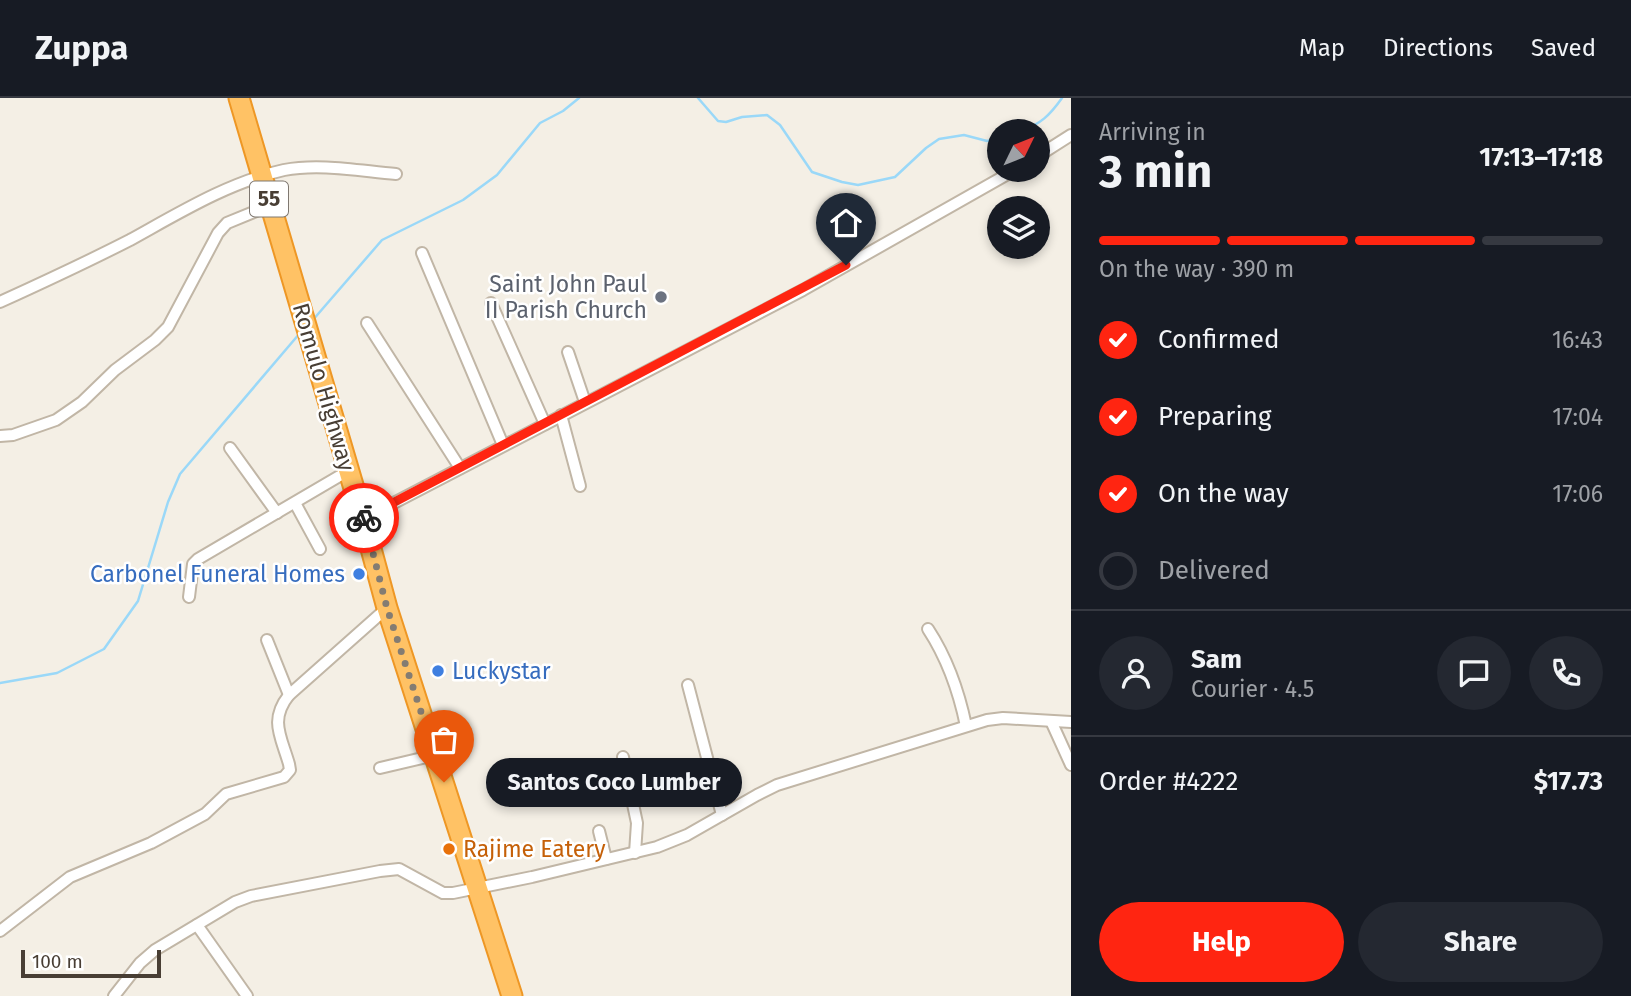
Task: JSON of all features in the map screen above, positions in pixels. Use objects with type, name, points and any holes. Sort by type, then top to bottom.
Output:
[{"type":"highway","name":"Romulo Highway","points":[[239,98],[387,608],[512,996]]},
{"type":"street","points":[[1050,148],[1071,135]]},
{"type":"street","points":[[0,302],[88,261],[228,188],[262,176],[286,170],[318,167],[396,174]]},
{"type":"street","points":[[363,519],[803,290],[994,182]]},
{"type":"street","points":[[0,436],[13,435],[56,420],[82,402],[115,370],[155,341],[168,327],[218,233],[227,223],[271,205]]},
{"type":"street","points":[[422,253],[503,445]]},
{"type":"street","points":[[491,303],[545,424]]},
{"type":"street","points":[[367,323],[429,421],[444,439],[460,468]]},
{"type":"street","points":[[568,352],[585,402]]},
{"type":"street","points":[[561,415],[580,486]]},
{"type":"street","points":[[230,448],[276,513]]},
{"type":"street","points":[[189,597],[193,564],[198,559],[348,471]]},
{"type":"street","points":[[295,503],[320,549]]},
{"type":"street","points":[[0,931],[70,877],[151,843],[205,814],[226,794],[284,777],[290,770],[277,724],[280,707],[289,695],[387,608]]},
{"type":"street","points":[[928,629],[939,645],[961,704],[966,726]]},
{"type":"street","points":[[267,640],[289,695]]},
{"type":"street","points":[[688,685],[722,815]]},
{"type":"street","points":[[114,996],[140,963],[155,950],[234,902],[251,896],[399,869],[443,893],[479,888],[635,853],[675,841],[777,785],[966,726],[995,718],[1071,722]]},
{"type":"street","points":[[1051,721],[1071,765]]},
{"type":"street","points":[[380,768],[435,755]]},
{"type":"street","points":[[623,757],[637,823],[635,853]]},
{"type":"street","points":[[599,831],[606,859]]},
{"type":"street","points":[[197,925],[247,996]]},
{"type":"waterway","points":[[312,321],[382,240],[463,200],[497,175],[540,123],[563,111],[579,98]]},
{"type":"waterway","points":[[698,98],[718,121],[767,115],[780,125],[812,172],[858,185],[895,177],[939,139],[964,135],[987,141]]},
{"type":"waterway","points":[[1044,119],[1062,98]]},
{"type":"waterway","points":[[0,683],[57,673],[104,649],[138,601],[168,502],[180,474],[300,333]]},
{"type":"way so far","points":[[364,518],[387,608],[444,782]]},
{"type":"place","name":"Saint John Paul II Parish Church","points":[[661,297]]},
{"type":"place","name":"Carbonel Funeral Homes","points":[[359,574]]},
{"type":"place","name":"Luckystar","points":[[438,671]]},
{"type":"place","name":"Santos Coco Lumber","points":[[444,782]]},
{"type":"place","name":"Rajime Eatery","points":[[449,849]]},
{"type":"route","points":[[364,518],[803,290],[846,265]]}]
